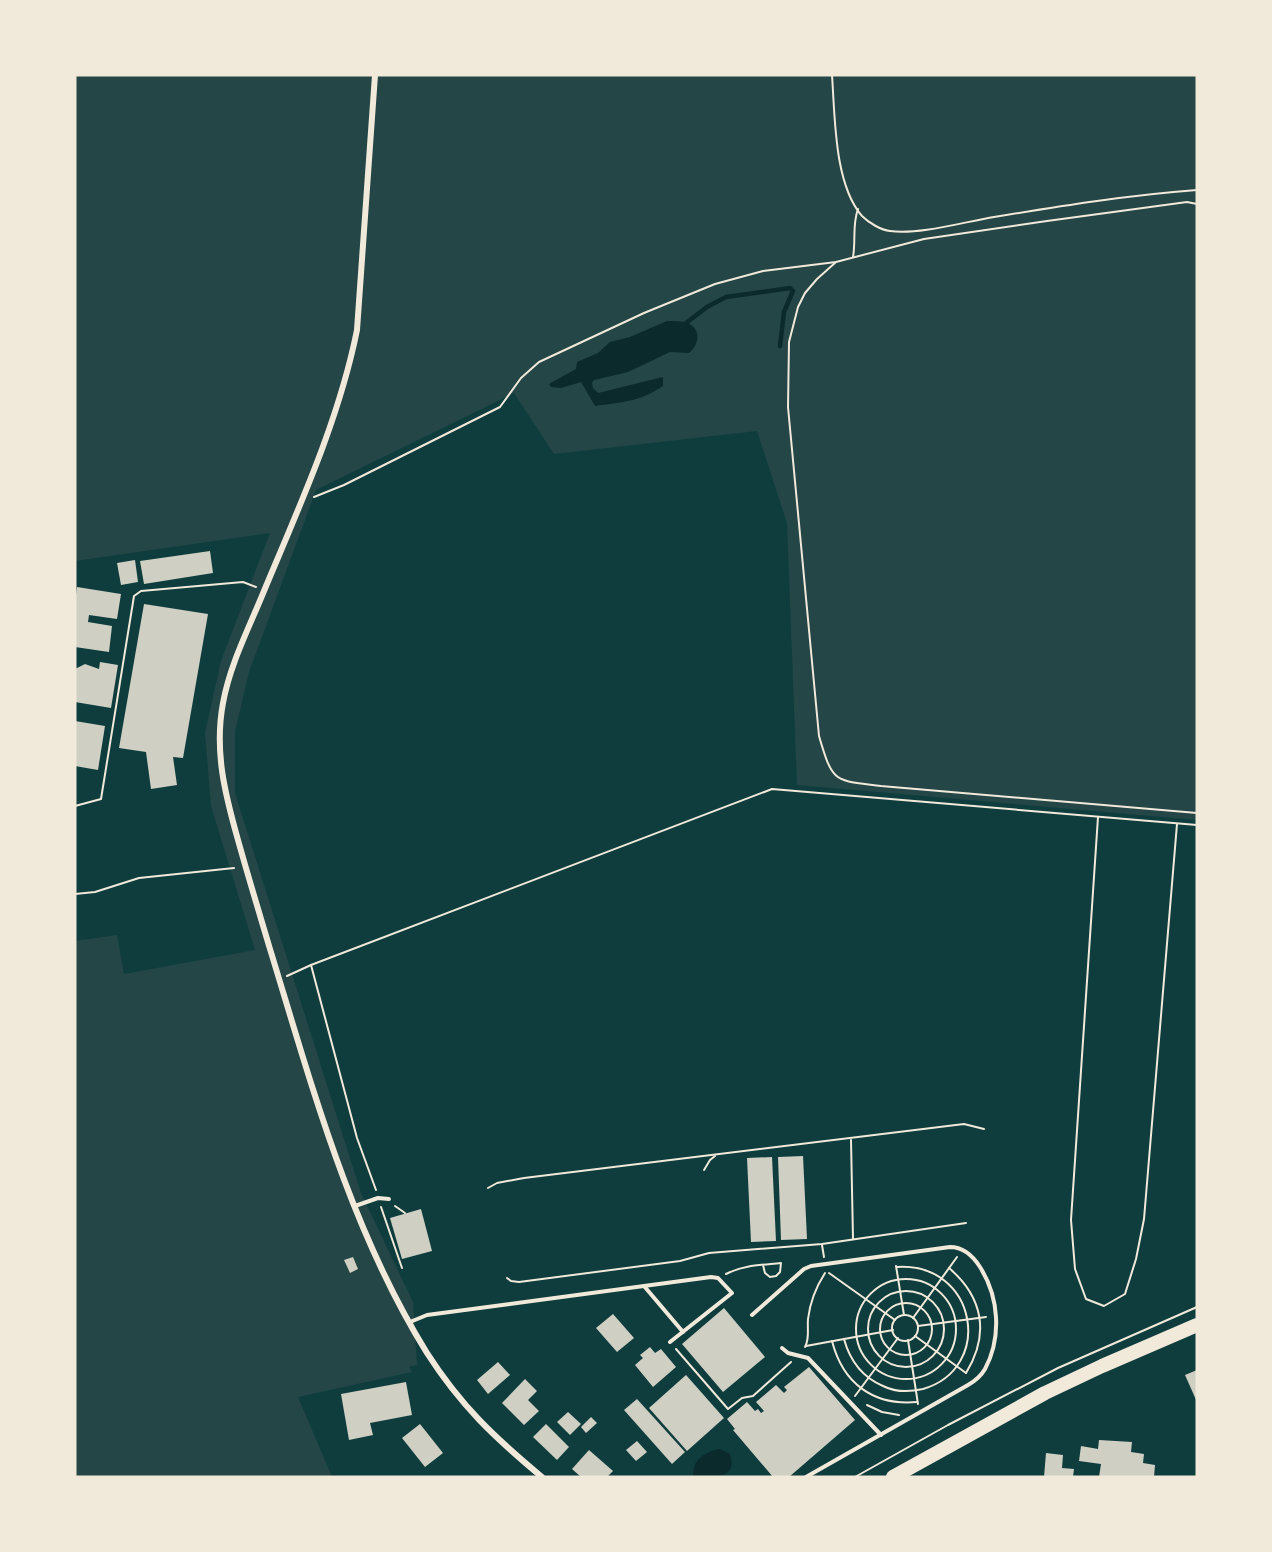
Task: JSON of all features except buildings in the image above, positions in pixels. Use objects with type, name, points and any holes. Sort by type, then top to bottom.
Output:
[{"type":"main road","points":[[893,1477],[1045,1393],[1197,1325]]},
{"type":"street","points":[[375,75],[357,330],[350,364],[340,398],[300,503],[232,671],[223,703],[219,739],[220,768],[225,796],[245,867],[322,1116],[381,1270],[436,1367],[462,1403],[488,1431],[542,1477]]},
{"type":"lane","points":[[355,1206],[378,1198],[389,1199]]},
{"type":"lane","points":[[752,1315],[804,1269],[825,1264],[950,1247],[962,1249],[977,1263],[994,1300],[996,1333],[984,1371],[976,1380],[806,1477]]},
{"type":"lane","points":[[410,1322],[426,1315],[711,1277],[718,1278],[732,1293],[670,1342]]},
{"type":"lane","points":[[644,1286],[683,1332]]},
{"type":"lane","points":[[782,1348],[788,1353],[808,1358],[881,1435]]},
{"type":"path","points":[[832,75],[835,122],[846,186],[863,216],[888,231],[902,231],[1076,204],[1197,190]]},
{"type":"path","points":[[300,503],[344,485],[495,410],[533,366],[644,313],[715,284],[793,266],[836,262],[924,239],[1187,202],[1197,204]]},
{"type":"path","points":[[853,258],[855,218],[858,209]]},
{"type":"path","points":[[836,262],[817,279],[806,293],[798,307],[789,342],[789,419],[819,736],[828,767],[841,781],[881,786],[1197,813]]},
{"type":"path","points":[[75,806],[101,799],[134,596],[141,591],[243,582],[265,590]]},
{"type":"path","points":[[279,980],[311,965],[772,789],[1197,825]]},
{"type":"path","points":[[1098,817],[1071,1220],[1075,1269],[1086,1299],[1104,1306],[1125,1294],[1136,1259],[1144,1219],[1177,824]]},
{"type":"path","points":[[75,894],[95,892],[139,878],[245,867]]},
{"type":"path","points":[[311,965],[357,1138],[402,1268]]},
{"type":"path","points":[[488,1188],[497,1183],[524,1178],[963,1124],[984,1129]]},
{"type":"path","points":[[851,1139],[853,1239]]},
{"type":"path","points":[[704,1170],[710,1160],[718,1155]]},
{"type":"path","points":[[389,1199],[396,1208],[405,1213]]},
{"type":"path","points":[[507,1278],[519,1282],[680,1261],[709,1253],[822,1244],[966,1223]]},
{"type":"path","points":[[822,1244],[825,1264]]},
{"type":"path","points":[[913,1318],[962,1249]]},
{"type":"path","points":[[895,1254],[904,1315]]},
{"type":"path","points":[[718,1278],[737,1268],[763,1265],[781,1263],[780,1272],[770,1277],[765,1273],[763,1265]]},
{"type":"path","points":[[844,1339],[855,1365],[869,1379],[886,1388],[916,1390],[934,1384],[956,1366],[965,1348],[968,1319],[956,1292],[942,1278],[925,1269],[897,1267]]},
{"type":"path","points":[[949,1268],[973,1295],[980,1318],[977,1352],[966,1373]]},
{"type":"path","points":[[670,1342],[728,1409],[742,1398],[753,1396],[780,1374],[806,1346],[811,1305],[817,1287],[827,1271],[895,1320]]},
{"type":"path","points":[[898,1279],[918,1280],[935,1288],[946,1299],[956,1321],[954,1345],[946,1359],[932,1371],[914,1378],[894,1377],[876,1369],[865,1358],[856,1336],[856,1321],[866,1299],[880,1286],[898,1279]]},
{"type":"path","points":[[900,1291],[915,1291],[928,1297],[938,1308],[944,1323],[943,1338],[937,1351],[926,1361],[912,1366],[897,1366],[883,1359],[873,1348],[868,1335],[868,1319],[875,1306],[886,1296],[900,1291]]},
{"type":"path","points":[[902,1303],[921,1307],[932,1324],[932,1331],[923,1350],[903,1355],[890,1350],[881,1339],[879,1332],[880,1322],[885,1313],[902,1303]]},
{"type":"path","points":[[904,1315],[913,1318],[918,1326],[915,1335],[908,1340],[898,1338],[893,1330],[895,1320],[904,1315]]},
{"type":"path","points":[[918,1326],[996,1316]]},
{"type":"path","points":[[806,1346],[893,1330]]},
{"type":"path","points":[[915,1335],[976,1380]]},
{"type":"path","points":[[898,1338],[856,1396],[874,1409],[897,1414],[919,1413],[908,1340]]},
{"type":"path","points":[[832,1341],[839,1363],[853,1382],[862,1389],[883,1400],[917,1402]]},
{"type":"shaded area","points":[[75,75],[1197,75],[1197,820],[797,785],[787,523],[757,431],[554,454],[514,393],[316,490],[249,672],[235,731],[235,793],[361,1193],[413,1302],[417,1365],[409,1367],[412,1372],[298,1397],[332,1477],[75,1477],[75,941],[117,935],[124,974],[255,950],[211,806],[205,733],[221,661],[270,533],[75,561]]},
{"type":"shaded area","points":[[667,321],[688,323],[695,330],[697,342],[689,353],[670,352],[628,372],[594,380],[592,383],[598,393],[663,377],[663,386],[654,391],[630,400],[595,406],[581,382],[561,388],[551,387],[549,384],[576,369],[577,362],[598,353],[610,342],[630,337]]},
{"type":"shaded area","points":[[720,1449],[730,1454],[731,1469],[715,1477],[694,1477],[694,1466],[700,1458]]},
{"type":"waterway","points":[[686,323],[707,307],[726,297],[790,288],[793,291],[784,312],[780,346]]}]
